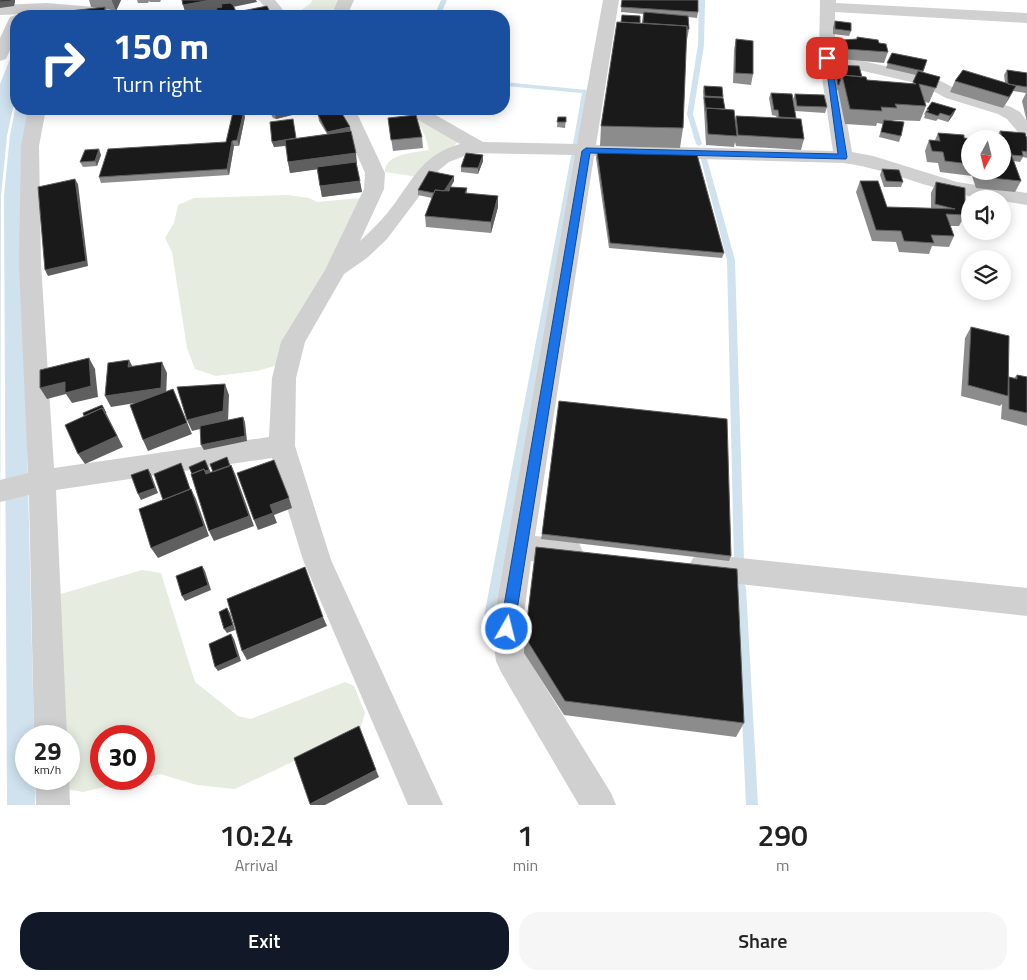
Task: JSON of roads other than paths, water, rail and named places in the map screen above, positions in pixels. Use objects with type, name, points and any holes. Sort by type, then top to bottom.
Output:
[{"type":"street","points":[[267,0],[275,10]]},
{"type":"street","points":[[599,805],[512,661],[507,629],[519,547],[611,0]]},
{"type":"street","points":[[843,157],[827,58],[828,4],[1027,18]]},
{"type":"street","points":[[0,10],[70,8],[84,10]]},
{"type":"street","points":[[0,56],[10,35]]},
{"type":"street","points":[[827,58],[938,84],[950,94],[1006,111],[1014,116],[1021,127],[1027,130]]},
{"type":"street","points":[[36,115],[30,146],[30,254],[36,482],[49,725]]},
{"type":"street","points":[[349,115],[374,173],[374,189],[336,270],[293,342],[284,378],[282,446],[317,560],[426,805]]},
{"type":"street","points":[[423,115],[479,147]]},
{"type":"street","points":[[439,115],[479,147]]},
{"type":"street","points":[[336,270],[360,253],[379,236],[394,218],[430,166],[444,155],[459,149],[479,147],[843,157],[866,160],[954,188],[1025,203]]},
{"type":"street","points":[[0,491],[36,482],[282,446]]},
{"type":"street","points":[[519,547],[597,555]]},
{"type":"street","points":[[675,564],[1027,602]]},
{"type":"street","points":[[52,790],[53,805]]},
{"type":"water","points":[[10,59],[12,115],[7,136],[1,196],[0,626],[0,84]]},
{"type":"water","points":[[14,115],[28,115],[21,188],[34,725],[15,725],[15,790],[35,790],[35,805],[7,805],[4,195]]},
{"type":"waterway","points":[[440,10],[444,0]]},
{"type":"waterway","points":[[699,144],[690,114],[701,45],[702,0]]},
{"type":"waterway","points":[[510,85],[585,91],[576,144]]},
{"type":"waterway","points":[[488,622],[574,156]]},
{"type":"waterway","points":[[704,159],[731,260],[739,561]]},
{"type":"waterway","points":[[741,588],[752,805]]}]
